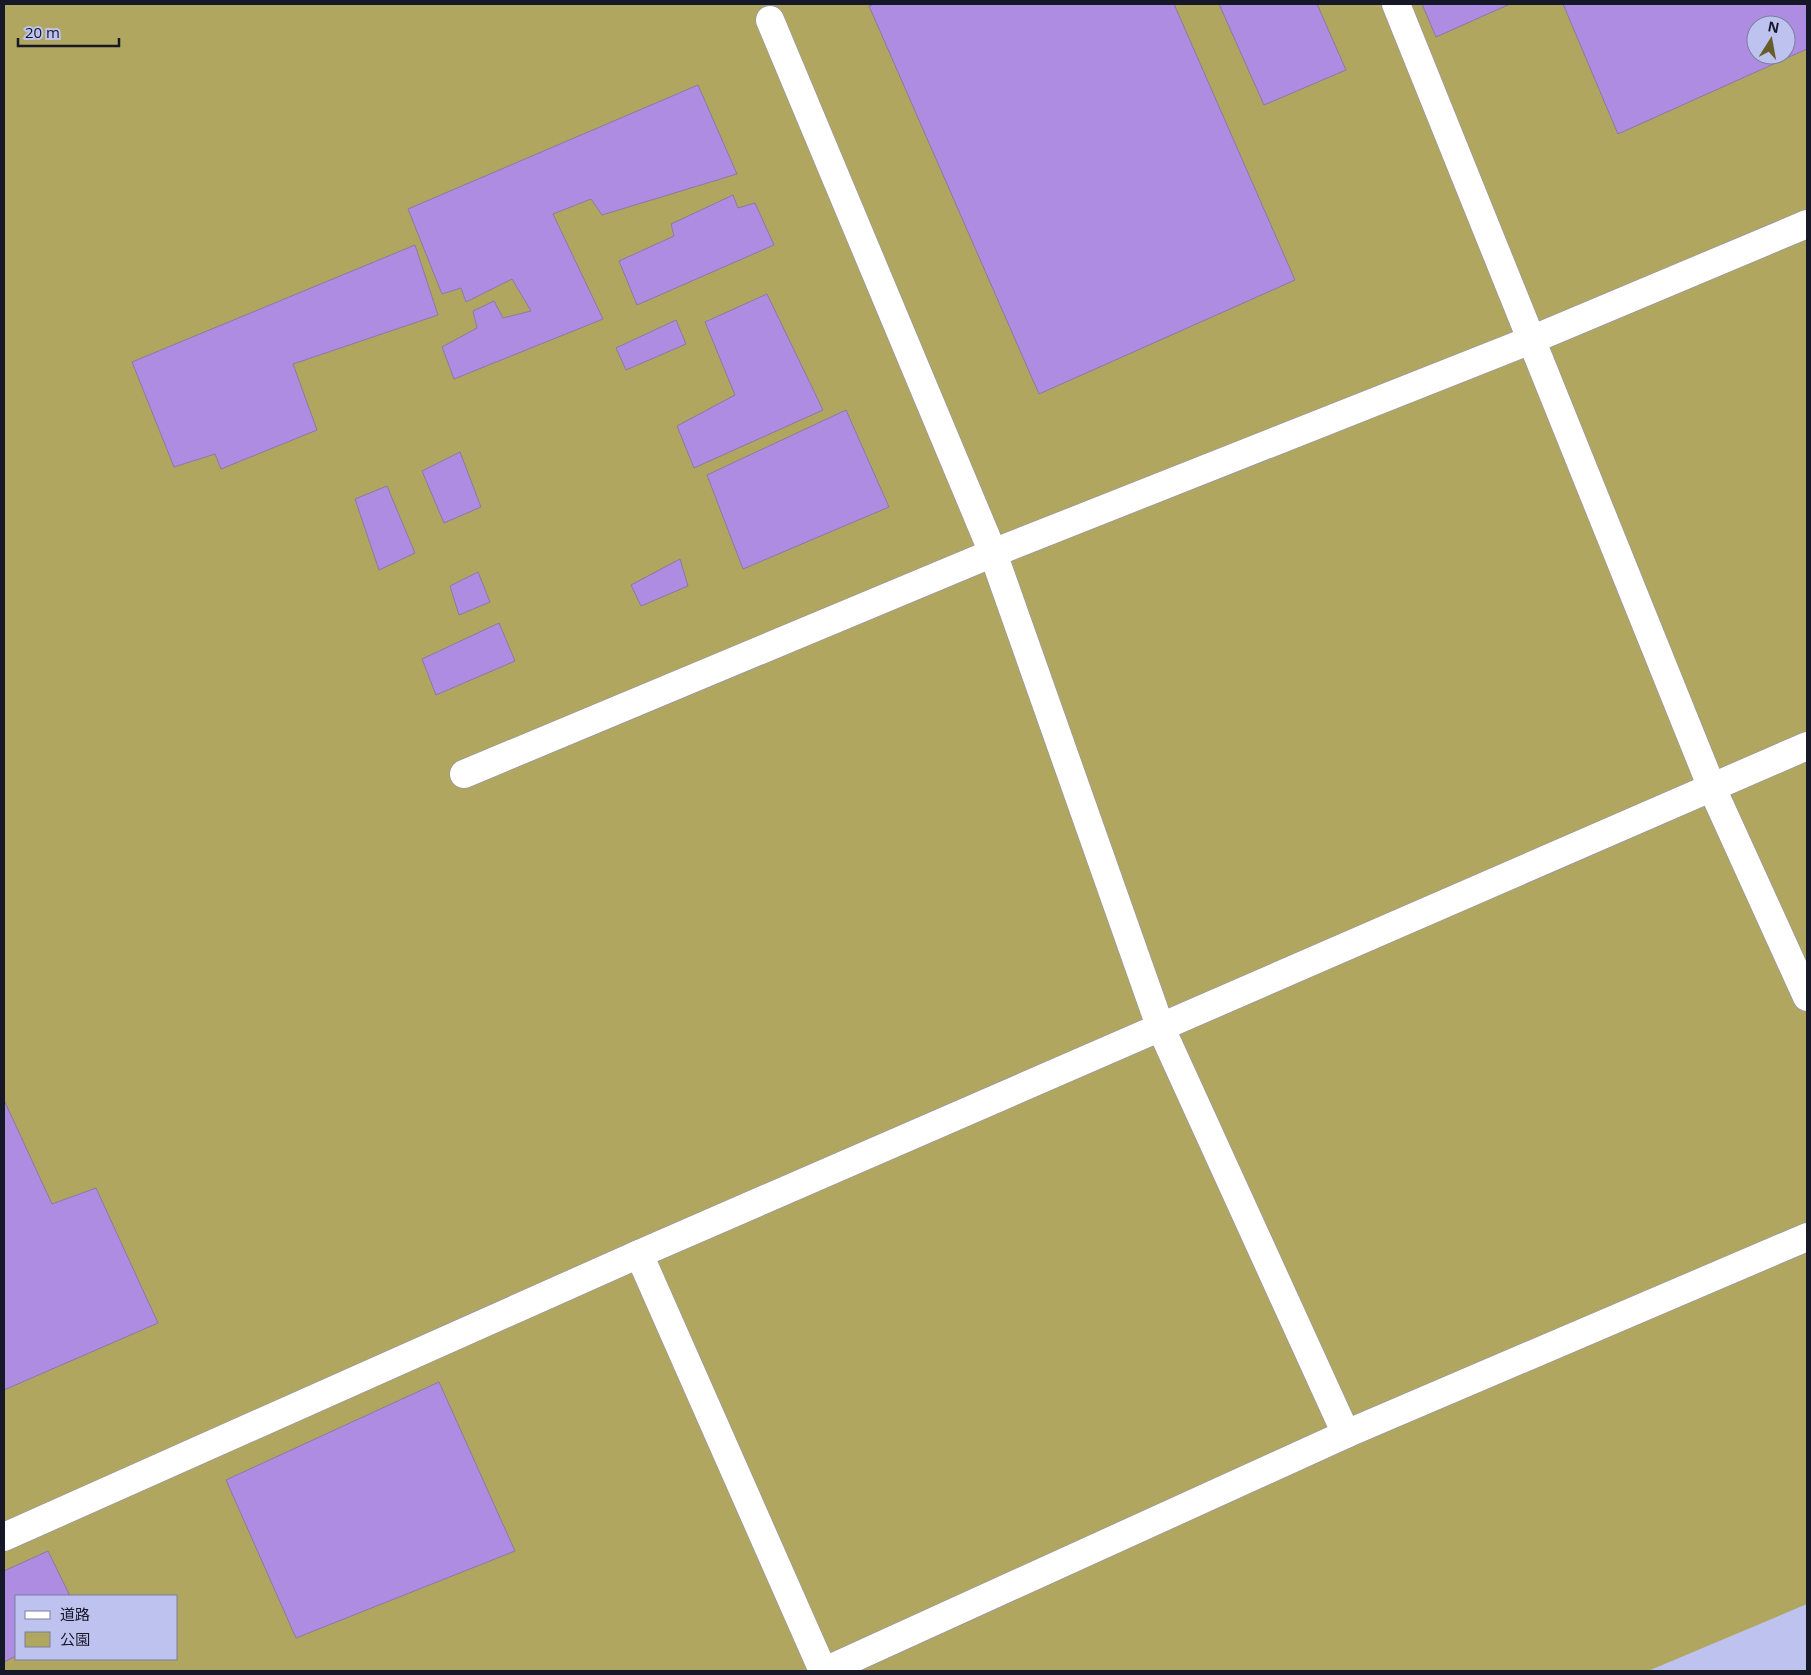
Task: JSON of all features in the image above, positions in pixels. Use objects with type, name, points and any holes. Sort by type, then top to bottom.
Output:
[{"type":"street","points":[[1396,4],[1712,788],[1807,997]]},
{"type":"street","points":[[770,20],[993,553],[1160,1026],[1346,1434]]},
{"type":"street","points":[[464,774],[993,553],[1531,340],[1807,224]]},
{"type":"street","points":[[4,1537],[639,1254],[1807,746]]},
{"type":"street","points":[[639,1254],[824,1671],[1346,1434],[1807,1238]]},
{"type":"green space","points":[[4,4],[1807,4],[1807,1604],[1648,1671],[4,1671]]},
{"type":"building","points":[[874,4],[1174,4],[1295,280],[1039,394],[869,6]]},
{"type":"building","points":[[1219,4],[1317,4],[1346,70],[1264,105]]},
{"type":"building","points":[[1422,4],[1510,4],[1436,37]]},
{"type":"building","points":[[1563,4],[1807,4],[1807,49],[1796,54],[1796,15],[1746,15],[1746,65],[1771,65],[1618,134]]},
{"type":"building","points":[[698,85],[737,174],[602,215],[591,199],[553,214],[603,319],[454,379],[442,347],[477,328],[473,311],[494,301],[503,318],[531,311],[512,279],[466,302],[461,288],[442,294],[408,209]]},
{"type":"building","points":[[733,195],[738,208],[755,203],[774,245],[637,305],[619,261],[674,236],[671,224]]},
{"type":"building","points":[[415,245],[438,315],[293,364],[317,430],[221,469],[215,454],[174,467],[132,362]]},
{"type":"building","points":[[767,294],[823,410],[694,468],[677,426],[735,395],[705,322]]},
{"type":"building","points":[[676,320],[686,344],[626,370],[616,348]]},
{"type":"building","points":[[846,410],[889,507],[743,569],[707,475]]},
{"type":"building","points":[[460,452],[481,507],[444,523],[422,471]]},
{"type":"building","points":[[387,486],[415,553],[379,570],[355,499]]},
{"type":"building","points":[[680,559],[688,586],[641,606],[631,585]]},
{"type":"building","points":[[478,572],[490,602],[459,615],[450,586]]},
{"type":"building","points":[[499,623],[515,661],[436,695],[422,659]]},
{"type":"building","points":[[4,1100],[52,1204],[96,1188],[158,1323],[4,1390]]},
{"type":"building","points":[[439,1382],[515,1551],[296,1638],[226,1480]]},
{"type":"building","points":[[48,1551],[70,1595],[15,1595],[15,1656],[4,1662],[4,1571]]}]
